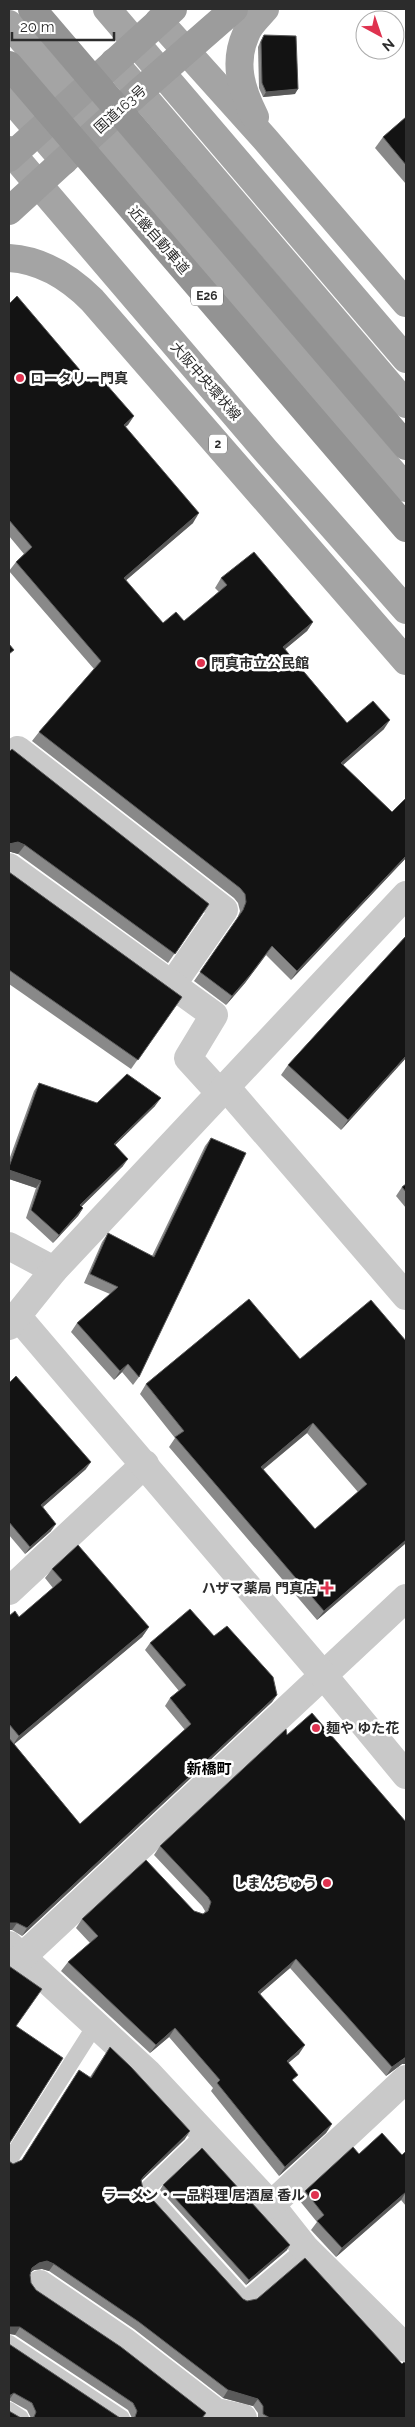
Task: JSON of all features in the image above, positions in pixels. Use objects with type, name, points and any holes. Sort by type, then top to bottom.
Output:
[{"type":"highway","points":[[32,9],[406,446]]},
{"type":"highway","name":"国道163号","points":[[11,204],[64,161],[234,9]]},
{"type":"highway","points":[[9,158],[166,15]]},
{"type":"highway","name":"近畿自動車道","points":[[9,65],[406,528]]},
{"type":"main road","points":[[107,9],[398,350]]},
{"type":"main road","points":[[265,9],[246,32],[239,57],[240,81],[266,139]]},
{"type":"main road","points":[[166,15],[185,51],[266,139],[406,303]]},
{"type":"main road","points":[[9,24],[406,488]]},
{"type":"main road","points":[[114,62],[406,404]]},
{"type":"main road","points":[[9,98],[64,161]]},
{"type":"main road","name":"大阪中央環状線","points":[[9,150],[265,450],[406,610]]},
{"type":"main road","name":"2","points":[[9,258],[34,262],[70,279],[92,300],[406,660]]},
{"type":"street","points":[[18,750],[224,910],[172,985]]},
{"type":"street","points":[[9,867],[214,1015],[188,1058],[222,1089],[406,1296]]},
{"type":"street","points":[[406,895],[54,1270],[13,1321],[144,1464],[406,1775]]},
{"type":"street","points":[[9,1246],[54,1270]]},
{"type":"street","points":[[9,1591],[144,1464]]},
{"type":"street","points":[[406,1598],[324,1676],[143,1857],[15,1952],[148,2073],[271,2205],[305,2248],[406,2348]]},
{"type":"street","points":[[271,2205],[406,2079]]},
{"type":"street","points":[[40,2284],[125,2342],[215,2415],[243,2418]]},
{"type":"lane","points":[[9,2161],[96,2024]]},
{"type":"lane","points":[[204,2134],[146,2190],[245,2299],[305,2248]]},
{"type":"lane","points":[[9,2343],[122,2418]]},
{"type":"building","points":[[264,35],[296,36],[298,89],[266,92],[262,83],[261,42]]},
{"type":"building","points":[[406,117],[406,165],[383,137]]},
{"type":"building","points":[[17,296],[91,383],[99,376],[134,416],[124,425],[199,513],[124,578],[163,623],[176,612],[184,621],[227,585],[221,578],[254,552],[313,622],[283,647],[347,723],[373,701],[390,720],[341,763],[392,812],[406,798],[406,856],[297,971],[272,946],[232,996],[200,972],[243,910],[246,902],[245,894],[240,888],[39,732],[101,661],[16,562],[32,547],[9,520],[9,304]]},
{"type":"building","points":[[9,644],[14,650],[9,654]]},
{"type":"building","points":[[12,749],[209,904],[175,954],[25,845],[18,842],[9,844],[9,752]]},
{"type":"building","points":[[9,872],[182,997],[138,1060],[9,970]]},
{"type":"building","points":[[406,936],[406,1056],[348,1120],[288,1065]]},
{"type":"building","points":[[127,1074],[161,1098],[114,1144],[128,1159],[80,1205],[83,1208],[59,1235],[31,1210],[41,1181],[9,1170],[39,1083],[97,1103]]},
{"type":"building","points":[[211,1138],[246,1153],[139,1377],[128,1364],[120,1371],[77,1323],[118,1287],[90,1274],[108,1233],[154,1257]]},
{"type":"building","points":[[406,1184],[406,1192],[402,1187]]},
{"type":"building","points":[[249,1299],[300,1359],[371,1300],[406,1341],[406,1540],[324,1611],[175,1437],[184,1431],[146,1384]],"holes":[[[313,1423],[367,1484],[315,1529],[261,1467]]]},
{"type":"building","points":[[16,1376],[91,1462],[41,1505],[56,1524],[30,1547],[9,1522],[9,1383]]},
{"type":"building","points":[[78,1545],[149,1627],[19,1736],[9,1724],[9,1616],[15,1611],[19,1617],[62,1580],[52,1569]]},
{"type":"building","points":[[190,1609],[214,1636],[227,1626],[273,1677],[277,1695],[27,1928],[17,1923],[9,1923],[9,1738],[80,1824],[191,1724],[170,1698],[186,1685],[150,1643]]},
{"type":"building","points":[[312,1713],[406,1822],[406,2057],[392,2067],[296,1959],[258,1992],[305,2045],[287,2061],[298,2075],[292,2080],[332,2124],[285,2167],[217,2083],[220,2080],[175,2028],[156,2045],[68,1962],[98,1936],[82,1919],[146,1860],[194,1911],[203,1914],[208,1911],[211,1902],[208,1897],[160,1846],[286,1729],[287,1735]]},
{"type":"building","points":[[9,1966],[42,1989],[16,2026],[63,2058],[9,2144]]},
{"type":"building","points":[[110,2047],[190,2131],[144,2176],[141,2180],[143,2189],[243,2299],[247,2301],[257,2299],[305,2258],[402,2364],[404,2362],[406,2364],[406,2418],[270,2418],[263,2414],[263,2406],[258,2399],[228,2390],[139,2322],[47,2261],[39,2263],[32,2268],[30,2275],[31,2283],[36,2290],[121,2347],[206,2413],[202,2418],[132,2418],[135,2417],[137,2411],[133,2403],[20,2327],[9,2328],[9,2161],[13,2164],[22,2160],[79,2070],[91,2078]]},
{"type":"building","points":[[382,2133],[402,2155],[406,2151],[406,2192],[342,2248],[317,2221],[324,2215],[305,2191],[353,2147],[359,2154]]},
{"type":"building","points":[[202,2148],[290,2245],[249,2280],[163,2185]]},
{"type":"building","points":[[9,2344],[120,2418],[31,2418],[34,2417],[36,2412],[32,2403],[14,2393],[9,2396]]},
{"type":"building","points":[[9,2411],[21,2418],[9,2418]]},
{"type":"place","name":"ロータリー門真","points":[[20,378]]},
{"type":"place","name":"門真市立公民館","points":[[201,663]]},
{"type":"place","name":"ハザマ薬局 門真店","points":[[327,1588]]},
{"type":"place","name":"麺や ゆた花","points":[[316,1728]]},
{"type":"place","name":"しまんちゅう","points":[[327,1883]]},
{"type":"place","name":"ラーメン・一品料理 居酒屋 香ル","points":[[315,2195]]},
{"type":"district","name":"新橋町","points":[[209,1769]]}]
